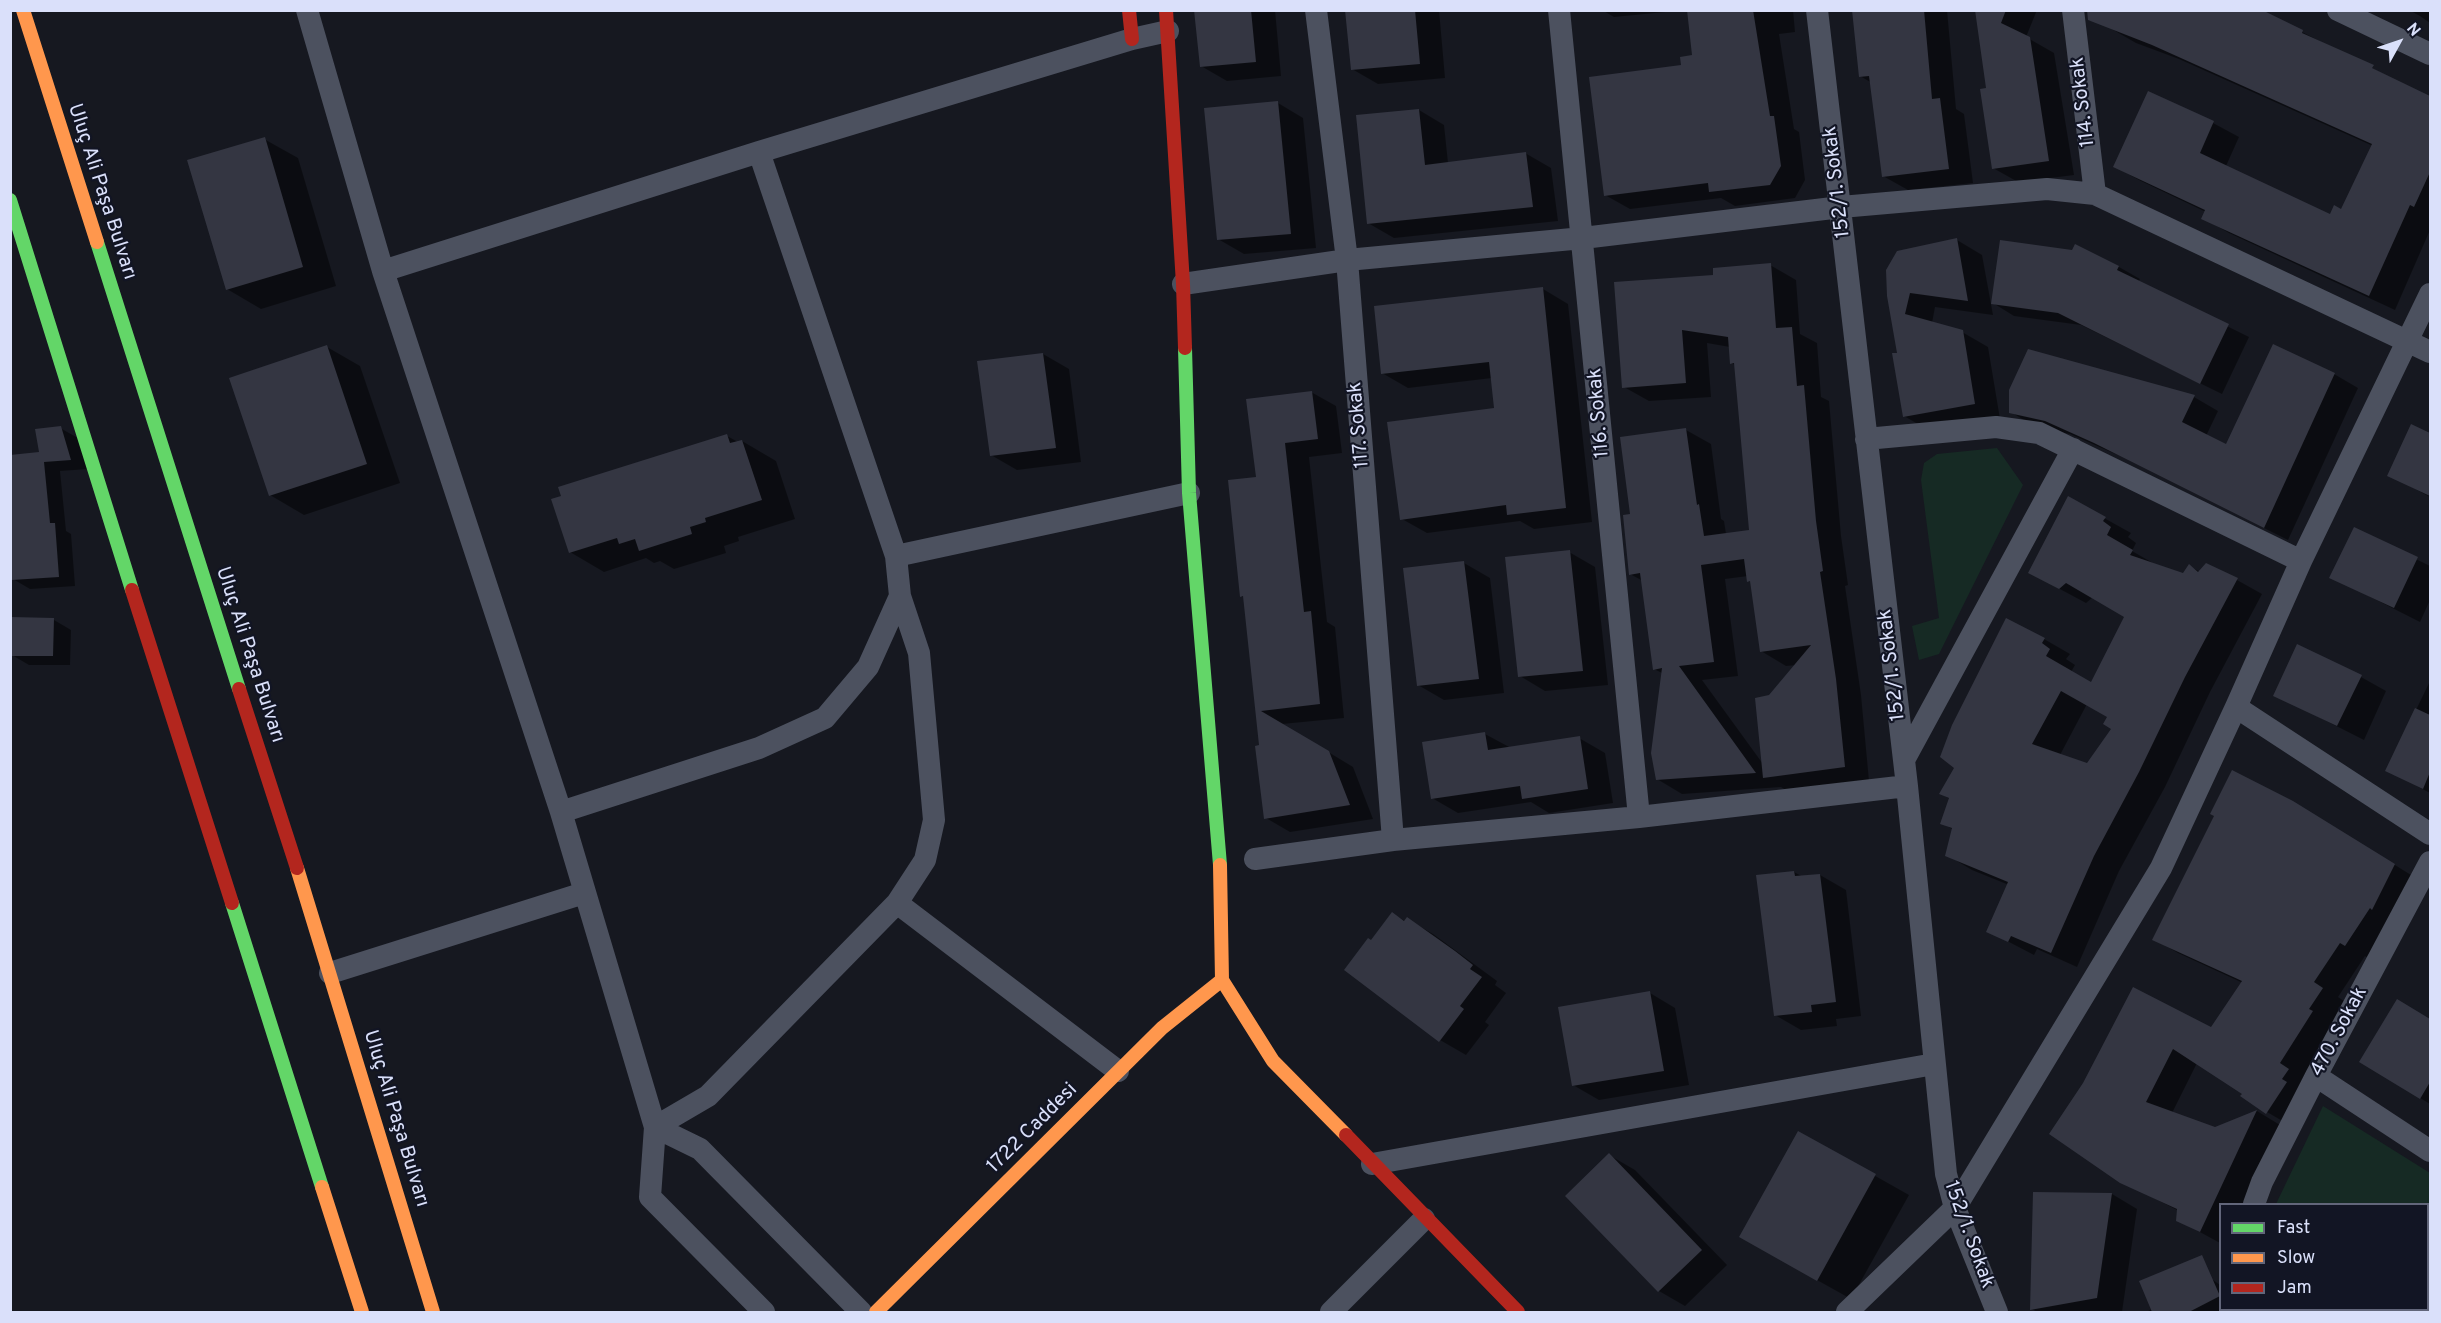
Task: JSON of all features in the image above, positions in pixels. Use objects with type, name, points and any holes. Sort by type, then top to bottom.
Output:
[{"type":"street","name":"Uluç Ali Paşa Bulvarı","points":[[23,10],[330,973],[433,1312]]},
{"type":"street","points":[[307,10],[383,271],[561,812],[655,1127],[650,1197],[764,1312]]},
{"type":"street","points":[[1129,10],[1132,39]]},
{"type":"street","name":"117. Sokak","points":[[1316,10],[1347,260],[1393,840]]},
{"type":"street","name":"116. Sokak","points":[[1559,10],[1639,816]]},
{"type":"street","name":"152/1. Sokak","points":[[1817,10],[1907,786],[1946,1174],[1956,1208],[1997,1312]]},
{"type":"street","name":"114. Sokak","points":[[2073,10],[2095,194]]},
{"type":"street","points":[[2338,10],[2430,54]]},
{"type":"street","points":[[383,271],[759,152],[1132,39],[1167,21],[1183,284],[1189,493],[1220,849],[1222,980],[1273,1061],[1424,1219],[1518,1312]]},
{"type":"street","points":[[655,1127],[708,1096],[897,903],[925,860],[934,820],[919,653],[900,596],[896,556],[759,152]]},
{"type":"street","points":[[1183,284],[1347,260],[1583,238],[1841,207],[2047,189],[2095,194],[2407,339],[2430,352]]},
{"type":"street","points":[[10,200],[362,1312]]},
{"type":"street","points":[[1847,1312],[1956,1208],[2161,868],[2301,561],[2430,294]]},
{"type":"street","points":[[1866,439],[1996,427],[2039,433],[2301,561]]},
{"type":"street","points":[[1904,760],[2073,449]]},
{"type":"street","points":[[896,556],[1189,493]]},
{"type":"street","points":[[561,812],[759,748],[825,718],[868,667],[900,596]]},
{"type":"street","points":[[2236,707],[2430,834]]},
{"type":"street","points":[[1255,860],[1393,840],[1639,816],[1907,786]]},
{"type":"street","name":"470. Sokak","points":[[2254,1203],[2262,1182],[2316,1076],[2430,862]]},
{"type":"street","points":[[330,973],[584,893]]},
{"type":"street","points":[[897,903],[1118,1071]]},
{"type":"street","name":"1722 Caddesi","points":[[876,1312],[1162,1028],[1222,980]]},
{"type":"street","points":[[1372,1164],[1934,1064]]},
{"type":"street","points":[[2316,1076],[2430,1151]]},
{"type":"street","points":[[655,1127],[700,1149],[861,1312]]},
{"type":"street","points":[[1331,1312],[1424,1219]]},
{"type":"green space","points":[[1997,448],[2023,485],[1939,654],[1919,660],[1912,626],[1939,618],[1921,480],[1924,463],[1937,454]]},
{"type":"green space","points":[[2323,1106],[2430,1173],[2430,1300],[2429,1203],[2276,1203]]},
{"type":"green space","points":[[2288,1311],[2414,1311],[2412,1312]]},
{"type":"building","points":[[1194,10],[1251,10],[1256,62],[1200,67]]},
{"type":"building","points":[[1345,10],[1415,10],[1420,64],[1351,70]]},
{"type":"building","points":[[1687,10],[1753,10],[1770,116],[1774,116],[1781,166],[1770,185],[1709,192],[1708,183],[1604,196],[1589,77],[1681,65],[1680,57],[1692,55]]},
{"type":"building","points":[[1852,10],[1924,10],[1932,99],[1940,98],[1949,169],[1882,177],[1869,76],[1859,77]]},
{"type":"building","points":[[1975,10],[2006,10],[2001,23],[2030,37],[2049,161],[1992,169],[1980,89],[1986,88]]},
{"type":"building","points":[[2087,10],[2262,10],[2303,30],[2302,33],[2374,65],[2372,68],[2430,96],[2430,172],[2414,207],[2410,205],[2369,296],[2201,219],[2205,210],[2113,167],[2148,91],[2214,121],[2200,153],[2330,214],[2334,205],[2341,209],[2372,144],[2152,45],[2088,20]]},
{"type":"building","points":[[1278,101],[1291,234],[1217,240],[1204,108]]},
{"type":"building","points":[[1419,109],[1425,165],[1526,152],[1533,207],[1367,224],[1356,115]]},
{"type":"building","points":[[265,137],[303,267],[226,290],[187,160]]},
{"type":"building","points":[[1957,238],[1968,301],[1910,293],[1905,314],[1963,330],[1975,404],[1903,417],[1892,353],[1897,353],[1887,296],[1886,270],[1897,251]]},
{"type":"building","points":[[2000,240],[2072,250],[2075,244],[2119,266],[2117,270],[2229,324],[2200,384],[2058,313],[1991,304]]},
{"type":"building","points":[[1771,263],[1776,328],[1792,327],[1797,386],[1804,385],[1816,521],[1823,571],[1820,572],[1836,679],[1845,767],[1763,778],[1755,698],[1769,695],[1811,645],[1760,652],[1750,581],[1747,582],[1744,559],[1701,565],[1714,662],[1679,666],[1756,773],[1656,780],[1651,753],[1662,668],[1653,670],[1640,573],[1629,575],[1623,515],[1630,514],[1620,437],[1686,428],[1697,505],[1699,504],[1704,536],[1749,530],[1734,363],[1730,364],[1728,337],[1682,330],[1686,383],[1622,388],[1614,282],[1713,275],[1713,268]]},
{"type":"building","points":[[1543,287],[1566,508],[1507,515],[1506,505],[1400,520],[1387,422],[1494,408],[1489,362],[1381,374],[1374,306]]},
{"type":"building","points":[[2273,344],[2335,373],[2264,528],[2094,443],[2045,421],[2009,413],[2009,390],[2028,349],[2195,395],[2182,422],[2226,444]]},
{"type":"building","points":[[327,345],[367,464],[269,496],[229,378]]},
{"type":"building","points":[[1043,353],[1056,448],[990,456],[977,361]]},
{"type":"building","points":[[1312,391],[1318,439],[1285,443],[1304,612],[1311,611],[1320,704],[1261,711],[1329,751],[1350,805],[1264,819],[1255,746],[1259,745],[1228,480],[1256,477],[1246,399]]},
{"type":"building","points":[[2411,424],[2430,433],[2430,496],[2387,476]]},
{"type":"building","points":[[61,426],[71,460],[44,462],[50,523],[55,523],[59,577],[12,580],[10,455],[39,452],[35,429]]},
{"type":"building","points":[[727,434],[730,443],[742,440],[762,500],[705,518],[706,522],[690,527],[692,534],[639,551],[635,539],[619,544],[617,538],[569,553],[551,499],[561,496],[558,487]]},
{"type":"building","points":[[2068,496],[2106,517],[2103,521],[2111,527],[2107,535],[2133,550],[2130,555],[2183,573],[2189,564],[2198,572],[2206,563],[2238,578],[2094,856],[2051,953],[2011,936],[2008,942],[1986,932],[2008,882],[1945,856],[1952,828],[1940,824],[1949,798],[1939,794],[1954,768],[1940,757],[1952,725],[2006,618],[2045,638],[2042,643],[2050,649],[2046,656],[2091,682],[2124,617],[2066,583],[2059,589],[2028,573]],"holes":[[[2061,691],[2107,717],[2103,724],[2111,729],[2087,763],[2032,744]]]},
{"type":"building","points":[[2354,527],[2418,557],[2394,608],[2329,578]]},
{"type":"building","points":[[1570,550],[1583,671],[1518,677],[1505,557]]},
{"type":"building","points":[[1464,561],[1479,679],[1417,686],[1403,568]]},
{"type":"building","points":[[11,617],[54,618],[53,656],[10,656]]},
{"type":"building","points":[[2297,644],[2362,675],[2337,726],[2273,696]]},
{"type":"building","points":[[2415,708],[2430,715],[2430,772],[2423,789],[2385,771]]},
{"type":"building","points":[[1485,732],[1488,750],[1580,736],[1588,789],[1522,799],[1520,786],[1431,799],[1422,742]]},
{"type":"building","points":[[2232,770],[2293,801],[2395,864],[2372,910],[2370,908],[2345,946],[2340,943],[2314,982],[2323,988],[2309,1009],[2313,1011],[2280,1063],[2289,1069],[2282,1079],[2287,1082],[2266,1114],[2240,1096],[2242,1094],[2173,1049],[2146,1102],[2215,1127],[2257,1110],[2200,1232],[2176,1221],[2177,1209],[2120,1183],[2049,1134],[2083,1083],[2133,987],[2211,1027],[2242,981],[2152,940],[2214,816],[2210,814]]},
{"type":"building","points":[[1794,871],[1795,876],[1820,874],[1836,1002],[1811,1005],[1812,1012],[1774,1016],[1756,875]]},
{"type":"building","points":[[1392,912],[1404,921],[1407,917],[1455,951],[1473,965],[1470,969],[1482,977],[1460,1006],[1464,1009],[1439,1042],[1344,970],[1368,938],[1371,940]]},
{"type":"building","points":[[1650,991],[1664,1071],[1572,1086],[1558,1007]]},
{"type":"building","points":[[2397,999],[2430,1019],[2430,1082],[2420,1099],[2359,1062]]},
{"type":"building","points":[[1798,1131],[1876,1174],[1817,1281],[1739,1237]]},
{"type":"building","points":[[1609,1153],[1702,1250],[1658,1292],[1565,1196]]},
{"type":"building","points":[[2033,1192],[2112,1193],[2097,1298],[2030,1310]]},
{"type":"building","points":[[2202,1255],[2219,1297],[2189,1312],[2152,1312],[2139,1281]]},
{"type":"traffic: fast","points":[[10,200],[132,590]]},
{"type":"traffic: fast","points":[[97,242],[239,689]]},
{"type":"traffic: fast","points":[[1185,348],[1189,493],[1220,865]]},
{"type":"traffic: fast","points":[[232,903],[322,1187]]},
{"type":"traffic: slow","points":[[23,10],[97,242]]},
{"type":"traffic: slow","points":[[1220,865],[1222,980],[1273,1061],[1346,1135]]},
{"type":"traffic: slow","points":[[297,868],[433,1312]]},
{"type":"traffic: slow","points":[[876,1312],[1162,1028],[1222,980]]},
{"type":"traffic: slow","points":[[322,1187],[362,1312]]},
{"type":"traffic: jam","points":[[1129,10],[1132,39]]},
{"type":"traffic: jam","points":[[1166,10],[1185,348]]},
{"type":"traffic: jam","points":[[132,590],[232,903]]},
{"type":"traffic: jam","points":[[239,689],[297,868]]},
{"type":"traffic: jam","points":[[1346,1135],[1518,1312]]}]
